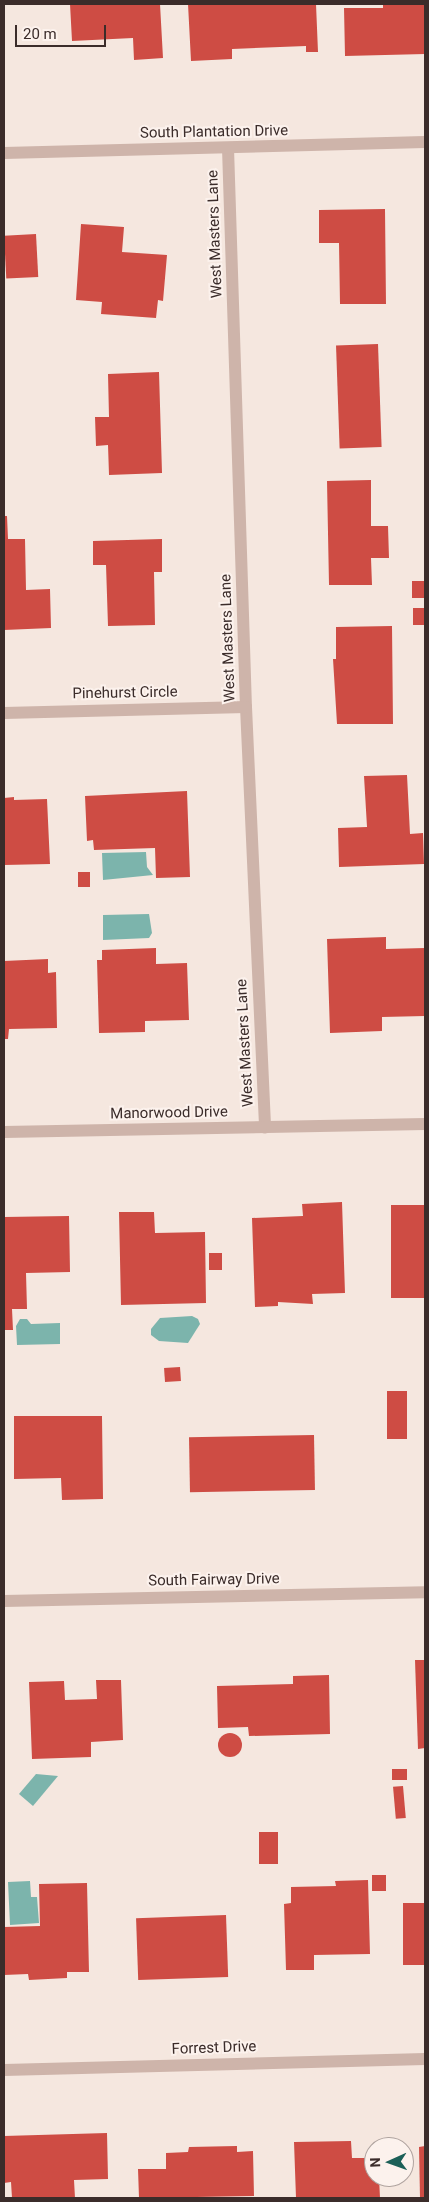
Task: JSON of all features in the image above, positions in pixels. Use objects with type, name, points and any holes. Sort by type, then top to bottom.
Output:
[{"type":"street","name":"South Plantation Drive","points":[[4,153],[425,142]]},
{"type":"street","name":"West Masters Lane","points":[[228,148],[246,707],[265,1128]]},
{"type":"street","name":"Pinehurst Circle","points":[[4,713],[246,707]]},
{"type":"street","name":"Manorwood Drive","points":[[4,1132],[425,1124]]},
{"type":"street","name":"South Fairway Drive","points":[[4,1601],[425,1592]]},
{"type":"street","name":"Forrest Drive","points":[[4,2070],[425,2059]]},
{"type":"water","points":[[146,852],[147,867],[153,875],[103,880],[102,853]]},
{"type":"water","points":[[149,914],[152,933],[149,938],[103,940],[103,915]]},
{"type":"water","points":[[192,1316],[198,1319],[200,1324],[188,1343],[159,1341],[151,1335],[151,1329],[160,1318]]},
{"type":"water","points":[[20,1319],[27,1319],[31,1324],[60,1323],[60,1344],[17,1345],[16,1326]]},
{"type":"water","points":[[36,1774],[58,1776],[33,1806],[19,1794]]},
{"type":"water","points":[[30,1881],[31,1897],[37,1897],[39,1923],[10,1925],[8,1882]]},
{"type":"building","points":[[70,4],[160,4],[163,58],[134,60],[133,38],[72,41]]},
{"type":"building","points":[[188,4],[316,4],[318,52],[306,52],[306,46],[232,49],[232,59],[191,61]]},
{"type":"building","points":[[383,4],[425,4],[425,54],[345,56],[344,8],[383,8]]},
{"type":"building","points":[[385,209],[386,304],[340,304],[339,243],[319,243],[319,210]]},
{"type":"building","points":[[81,224],[124,227],[122,252],[167,255],[163,301],[158,300],[156,318],[101,314],[102,302],[76,300]]},
{"type":"building","points":[[36,234],[38,277],[6,279],[4,236]]},
{"type":"building","points":[[378,344],[382,447],[340,448],[336,345]]},
{"type":"building","points":[[159,372],[162,473],[109,475],[108,445],[96,446],[95,417],[109,417],[108,374]]},
{"type":"building","points":[[371,480],[371,526],[388,526],[389,558],[371,558],[372,585],[329,585],[327,481]]},
{"type":"building","points":[[4,516],[7,516],[8,539],[25,539],[26,590],[50,589],[51,628],[4,630]]},
{"type":"building","points":[[162,539],[162,572],[154,572],[155,625],[108,626],[106,565],[93,565],[93,541]]},
{"type":"building","points":[[412,581],[425,581],[425,598],[412,598]]},
{"type":"building","points":[[413,608],[425,608],[425,625],[413,625]]},
{"type":"building","points":[[392,626],[393,724],[337,724],[333,659],[336,659],[336,627]]},
{"type":"building","points":[[407,775],[410,834],[423,833],[424,864],[339,867],[338,828],[367,827],[364,776]]},
{"type":"building","points":[[187,791],[190,877],[156,878],[155,848],[94,850],[93,840],[87,841],[85,796]]},
{"type":"building","points":[[14,797],[14,800],[47,799],[50,864],[4,865],[4,798]]},
{"type":"building","points":[[78,872],[90,872],[90,887],[78,887]]},
{"type":"building","points":[[386,937],[386,949],[425,948],[425,1016],[382,1017],[382,1031],[330,1033],[327,939]]},
{"type":"building","points":[[156,948],[156,964],[187,963],[189,1020],[145,1021],[145,1032],[99,1033],[97,960],[102,960],[102,950]]},
{"type":"building","points":[[48,959],[48,973],[56,972],[57,1028],[9,1029],[8,1039],[4,1039],[4,961]]},
{"type":"building","points":[[342,1202],[345,1293],[312,1294],[313,1304],[278,1302],[278,1306],[255,1307],[252,1218],[303,1216],[302,1204]]},
{"type":"building","points":[[391,1205],[425,1205],[425,1298],[391,1298]]},
{"type":"building","points":[[119,1212],[154,1212],[155,1233],[205,1232],[206,1303],[121,1305]]},
{"type":"building","points":[[69,1216],[70,1272],[26,1273],[27,1309],[12,1309],[13,1330],[4,1330],[4,1217]]},
{"type":"building","points":[[209,1253],[222,1253],[222,1270],[209,1270]]},
{"type":"building","points":[[180,1367],[181,1381],[165,1382],[164,1368]]},
{"type":"building","points":[[387,1391],[407,1391],[407,1439],[387,1439]]},
{"type":"building","points":[[14,1416],[102,1416],[103,1499],[62,1500],[61,1478],[14,1479]]},
{"type":"building","points":[[314,1435],[315,1490],[190,1492],[189,1437]]},
{"type":"building","points":[[415,1660],[425,1660],[425,1748],[418,1749]]},
{"type":"building","points":[[329,1675],[330,1734],[249,1736],[248,1727],[218,1728],[217,1686],[293,1684],[293,1676]]},
{"type":"building","points":[[96,1680],[121,1680],[123,1740],[91,1742],[91,1757],[32,1759],[29,1682],[64,1681],[65,1700],[97,1699]]},
{"type":"building","points":[[230,1733],[238,1737],[242,1745],[238,1753],[230,1757],[222,1753],[218,1745],[222,1737]]},
{"type":"building","points":[[392,1769],[407,1769],[407,1780],[392,1780]]},
{"type":"building","points":[[403,1786],[406,1818],[396,1819],[393,1787]]},
{"type":"building","points":[[259,1832],[278,1832],[278,1864],[259,1864]]},
{"type":"building","points":[[372,1875],[386,1875],[386,1891],[372,1891]]},
{"type":"building","points":[[368,1880],[370,1954],[314,1955],[314,1970],[286,1970],[284,1904],[291,1903],[291,1887],[336,1886],[335,1881]]},
{"type":"building","points":[[87,1883],[89,1972],[67,1972],[67,1978],[29,1980],[28,1974],[4,1975],[4,1927],[40,1926],[39,1884]]},
{"type":"building","points":[[403,1903],[425,1903],[425,1965],[403,1965]]},
{"type":"building","points":[[226,1915],[228,1977],[138,1980],[136,1918]]},
{"type":"building","points":[[107,2133],[108,2179],[74,2180],[75,2198],[12,2198],[11,2182],[4,2183],[4,2136]]},
{"type":"building","points":[[351,2141],[352,2158],[364,2158],[364,2187],[379,2187],[380,2198],[296,2198],[294,2142]]},
{"type":"building","points":[[237,2146],[237,2152],[253,2151],[254,2196],[139,2198],[138,2169],[166,2169],[166,2153],[188,2152],[189,2147]]},
{"type":"building","points":[[425,2146],[425,2198],[420,2198],[419,2147]]}]
